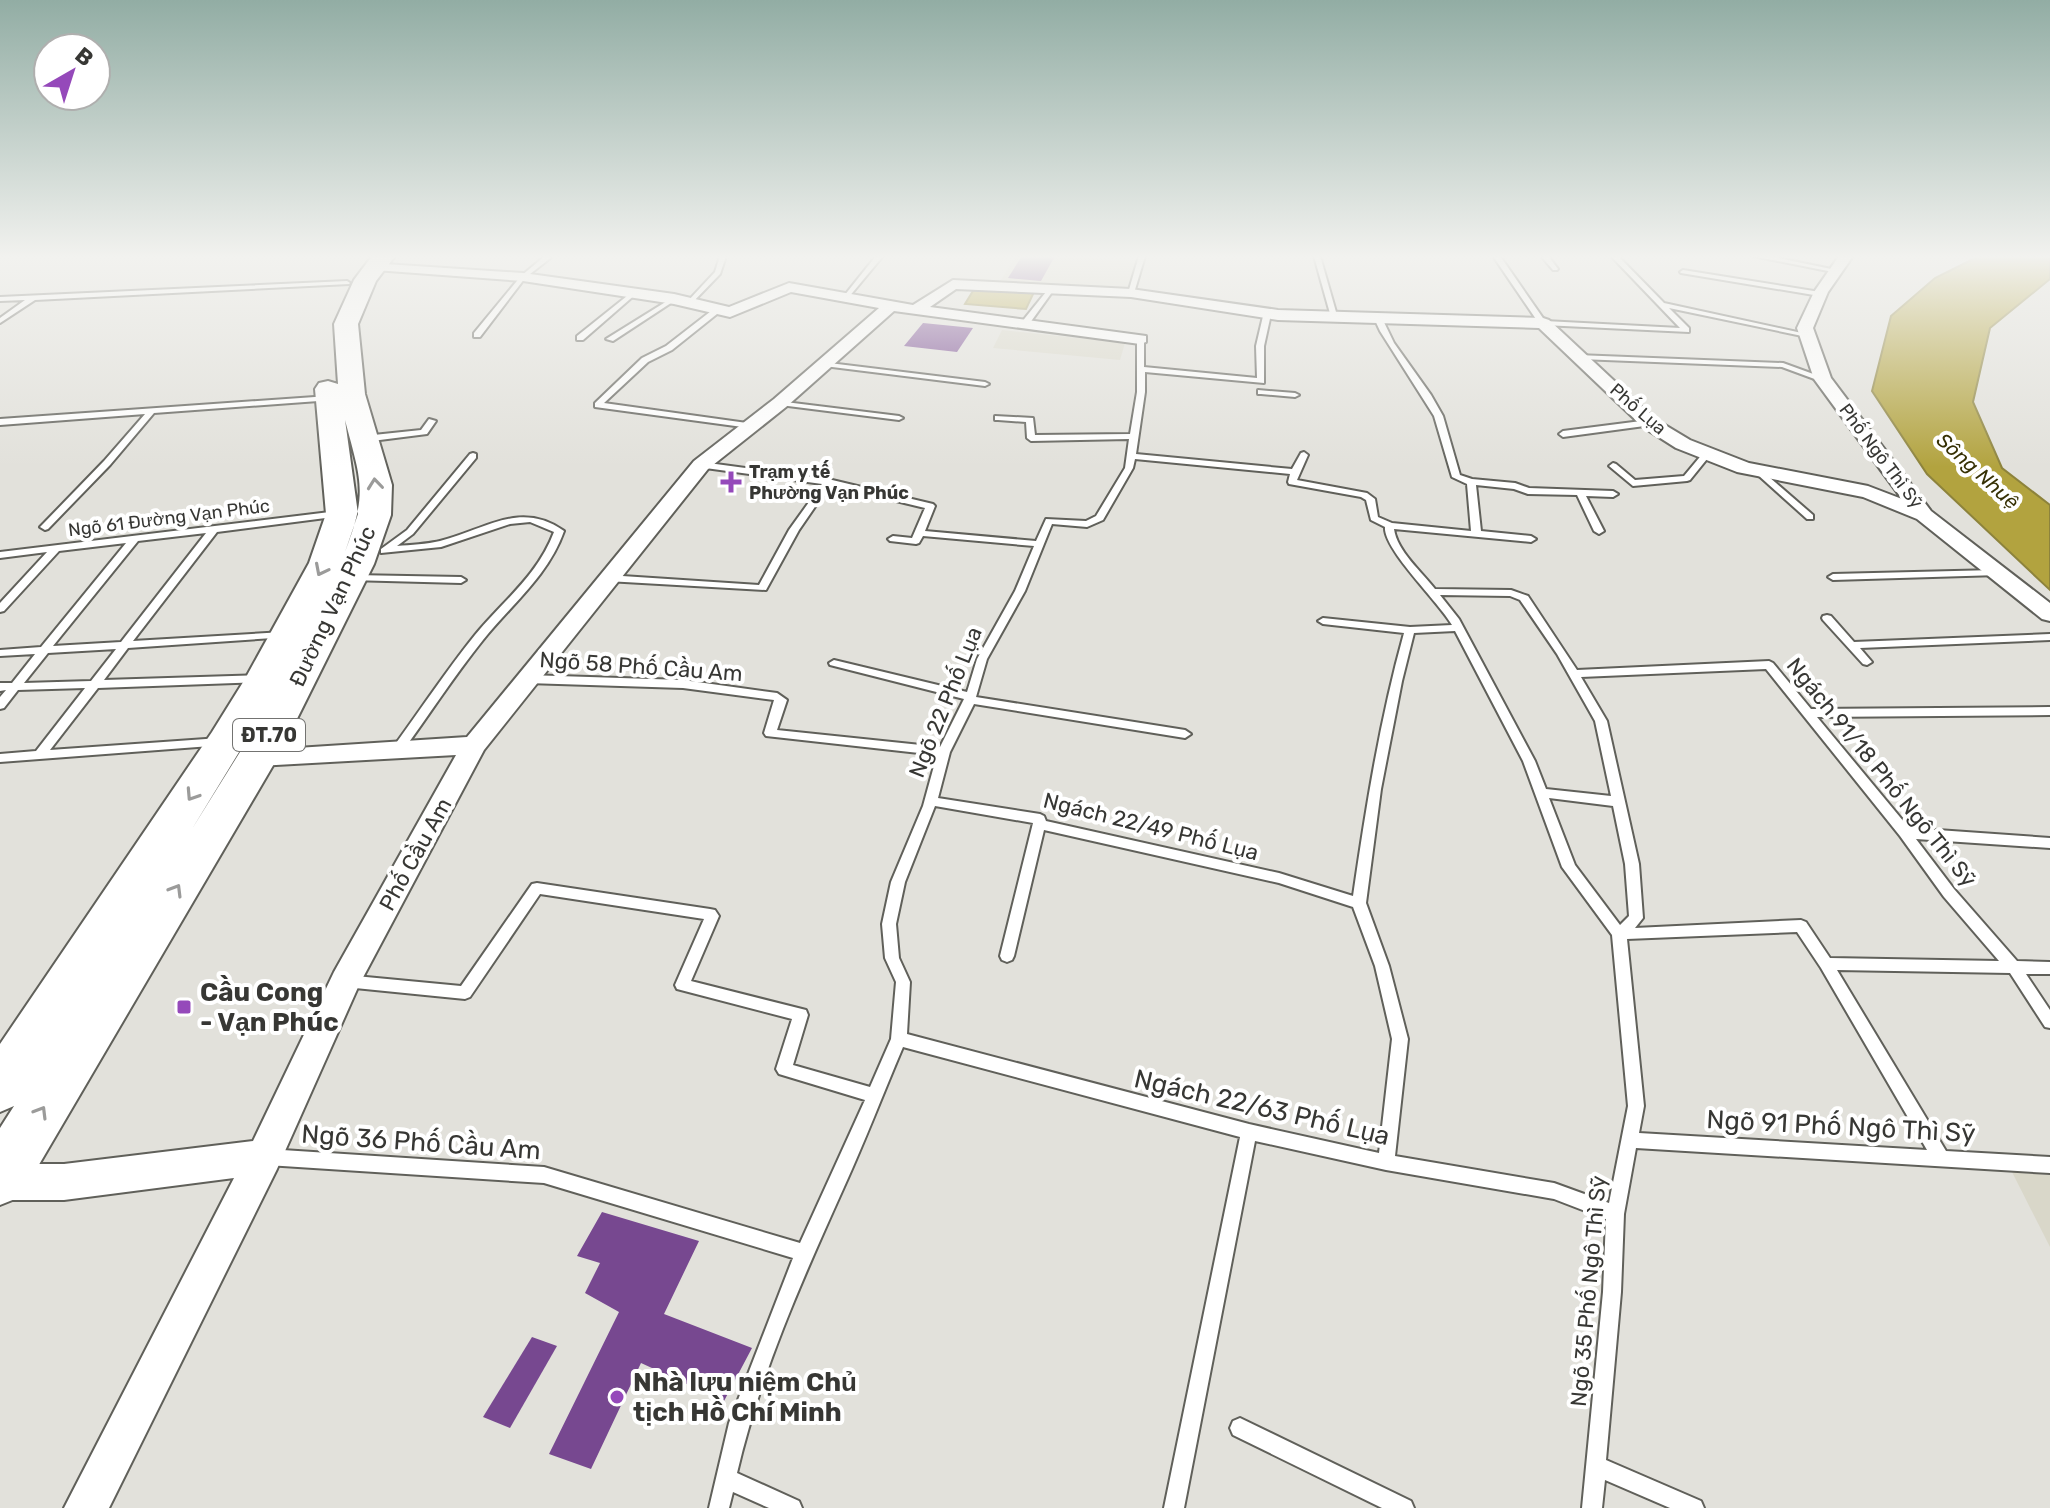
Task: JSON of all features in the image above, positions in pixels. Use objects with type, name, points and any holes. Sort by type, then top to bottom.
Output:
[{"type":"main road","name":"Đường Vạn Phúc","points":[[0,1180],[242,750],[304,632],[342,514],[341,396],[346,326]]},
{"type":"main road","name":"Đường Vạn Phúc","points":[[0,1088],[25,1032],[242,750],[264,679],[363,564],[375,515],[377,485],[364,439],[341,396]]},
{"type":"street","name":"Phố Cầu Am","points":[[86,1508],[252,1158],[474,745],[701,465],[780,403],[867,326]]},
{"type":"street","name":"Ngõ 22 Phố Lụa","points":[[1035,326],[1140,339]]},
{"type":"street","name":"Phố Lụa","points":[[1547,326],[1649,423],[1674,439],[1761,473],[1868,492],[1924,515]]},
{"type":"street","points":[[1806,326],[1807,335]]},
{"type":"street","name":"Phố Ngô Thì Sỹ","points":[[1807,335],[1823,379],[1924,515],[2050,614]]},
{"type":"street","points":[[242,750],[474,745]]},
{"type":"street","points":[[0,1180],[64,1182],[252,1158]]},
{"type":"lane","points":[[477,335],[484,326]]},
{"type":"lane","points":[[580,338],[594,326]]},
{"type":"lane","points":[[610,339],[634,326]]},
{"type":"lane","points":[[697,326],[669,348],[645,360],[598,405],[747,426]]},
{"type":"lane","points":[[1260,408],[1260,346],[1264,326]]},
{"type":"lane","points":[[1382,326],[1397,358],[1434,407],[1449,442],[1456,477],[1471,482],[1515,486],[1528,491],[1613,494]]},
{"type":"lane","points":[[1612,326],[1686,330],[1683,326]]},
{"type":"lane","points":[[1766,326],[1807,335]]},
{"type":"lane","name":"Ngõ 22 Phố Lụa","points":[[719,1508],[739,1423],[804,1253],[899,1039],[903,982],[892,958],[890,915],[898,882],[930,801],[944,752],[970,698],[982,659],[1020,591],[1049,521],[1087,524],[1100,518],[1129,468],[1141,392],[1140,339]]},
{"type":"lane","points":[[1580,357],[1783,365],[1823,379]]},
{"type":"lane","points":[[824,364],[985,384]]},
{"type":"lane","points":[[1141,369],[1261,381]]},
{"type":"lane","points":[[1261,392],[1295,395]]},
{"type":"lane","points":[[0,422],[341,396]]},
{"type":"lane","points":[[780,403],[899,418]]},
{"type":"lane","points":[[45,527],[151,412]]},
{"type":"lane","points":[[998,418],[1030,420],[1031,438],[1134,436]]},
{"type":"lane","points":[[364,439],[424,432],[432,421]]},
{"type":"lane","points":[[1563,434],[1649,423]]},
{"type":"lane","points":[[1613,466],[1633,483],[1687,478],[1707,454]]},
{"type":"lane","points":[[1304,455],[1292,482],[1364,495],[1370,499],[1374,518],[1390,526],[1531,539]]},
{"type":"lane","points":[[363,564],[410,532],[473,456]]},
{"type":"lane","points":[[1131,456],[1295,472]]},
{"type":"lane","points":[[701,465],[828,482],[930,506],[916,541],[893,539]]},
{"type":"lane","points":[[1761,473],[1810,517]]},
{"type":"lane","points":[[607,578],[762,588],[794,530],[828,482]]},
{"type":"lane","points":[[1471,482],[1476,532]]},
{"type":"lane","points":[[1580,493],[1599,531]]},
{"type":"lane","name":"Ngõ 61 Đường Vạn Phúc","points":[[0,555],[342,514]]},
{"type":"lane","points":[[363,564],[441,544],[509,521],[531,519],[559,531],[554,549],[526,587],[481,635],[398,749]]},
{"type":"lane","points":[[1390,526],[1389,533],[1398,549],[1434,592],[1457,628],[1529,761],[1569,867],[1619,934]]},
{"type":"lane","points":[[40,755],[214,529]]},
{"type":"lane","points":[[919,533],[1040,544]]},
{"type":"lane","points":[[0,705],[136,537]]},
{"type":"lane","points":[[0,609],[56,548]]},
{"type":"lane","points":[[363,564],[461,580]]},
{"type":"lane","points":[[1833,577],[1995,573]]},
{"type":"lane","points":[[1434,592],[1520,595],[1574,674],[1601,721],[1632,864],[1636,918],[1619,934]]},
{"type":"lane","points":[[1827,618],[1867,662]]},
{"type":"lane","points":[[1323,621],[1410,630],[1457,628]]},
{"type":"lane","points":[[1386,1162],[1400,1039],[1382,966],[1359,903],[1375,789],[1396,681],[1410,630]]},
{"type":"lane","points":[[0,653],[304,632]]},
{"type":"lane","points":[[1852,645],[2050,637]]},
{"type":"lane","points":[[834,663],[970,698],[1185,734]]},
{"type":"lane","name":"Ngách 91/18 Phố Ngô Thì Sỹ","points":[[1574,674],[1769,665],[1905,833],[1949,893],[2014,968],[2050,1022]]},
{"type":"lane","points":[[0,687],[264,679]]},
{"type":"lane","name":"Ngõ 58 Phố Cầu Am","points":[[527,679],[683,684],[777,697],[781,700],[770,733],[944,752]]},
{"type":"lane","points":[[1810,713],[2050,711]]},
{"type":"lane","points":[[0,758],[242,750]]},
{"type":"lane","points":[[1541,793],[1620,802]]},
{"type":"lane","name":"Ngách 22/49 Phố Lụa","points":[[930,801],[1040,819],[1039,824],[1265,875],[1359,903]]},
{"type":"lane","points":[[1007,956],[1039,824]]},
{"type":"lane","points":[[1905,833],[2050,843]]},
{"type":"lane","points":[[345,981],[465,993],[537,888],[710,914],[712,916],[682,985],[801,1015],[784,1069],[875,1096]]},
{"type":"lane","points":[[1619,934],[1801,926],[1941,1158]]},
{"type":"lane","name":"Ngõ 35 Phố Ngô Thì Sỹ","points":[[1592,1508],[1612,1292],[1615,1214],[1636,1106],[1619,934]]},
{"type":"lane","points":[[1826,964],[2050,968]]},
{"type":"lane","name":"Ngách 22/63 Phố Lụa","points":[[899,1039],[1249,1132],[1386,1162],[1554,1191],[1615,1214]]},
{"type":"lane","points":[[1174,1508],[1249,1132]]},
{"type":"lane","name":"Ngõ 91 Phố Ngô Thì Sỹ","points":[[1630,1140],[2050,1165]]},
{"type":"lane","name":"Ngõ 36 Phố Cầu Am","points":[[252,1158],[544,1175],[804,1253]]},
{"type":"lane","points":[[1240,1428],[1404,1508]]},
{"type":"lane","points":[[1596,1466],[1694,1508]]},
{"type":"lane","points":[[727,1479],[792,1508]]},
{"type":"shaded area","points":[[1002,330],[1125,343],[1120,360],[993,348]]},
{"type":"shaded area","points":[[2012,1172],[2050,1175],[2050,1247]]},
{"type":"water","name":"Sông Nhuệ","points":[[1888,326],[1992,326],[1973,402],[2002,468],[2050,505],[2050,590],[1927,474],[1872,391]]},
{"type":"building","points":[[920,326],[973,328],[957,352],[904,346]]},
{"type":"building","points":[[602,1212],[699,1241],[664,1314],[752,1348],[724,1401],[641,1363],[591,1469],[549,1454],[619,1312],[585,1293],[600,1263],[577,1256]]},
{"type":"building","points":[[532,1337],[557,1346],[510,1428],[483,1417]]},
{"type":"place","name":"Trạm y tế Phường Vạn Phúc","points":[[731,482]]},
{"type":"place","name":"Cầu Cong - Vạn Phúc","points":[[184,1007]]},
{"type":"place","name":"Nhà lưu niệm Chủ tịch Hồ Chí Minh","points":[[617,1397]]}]
